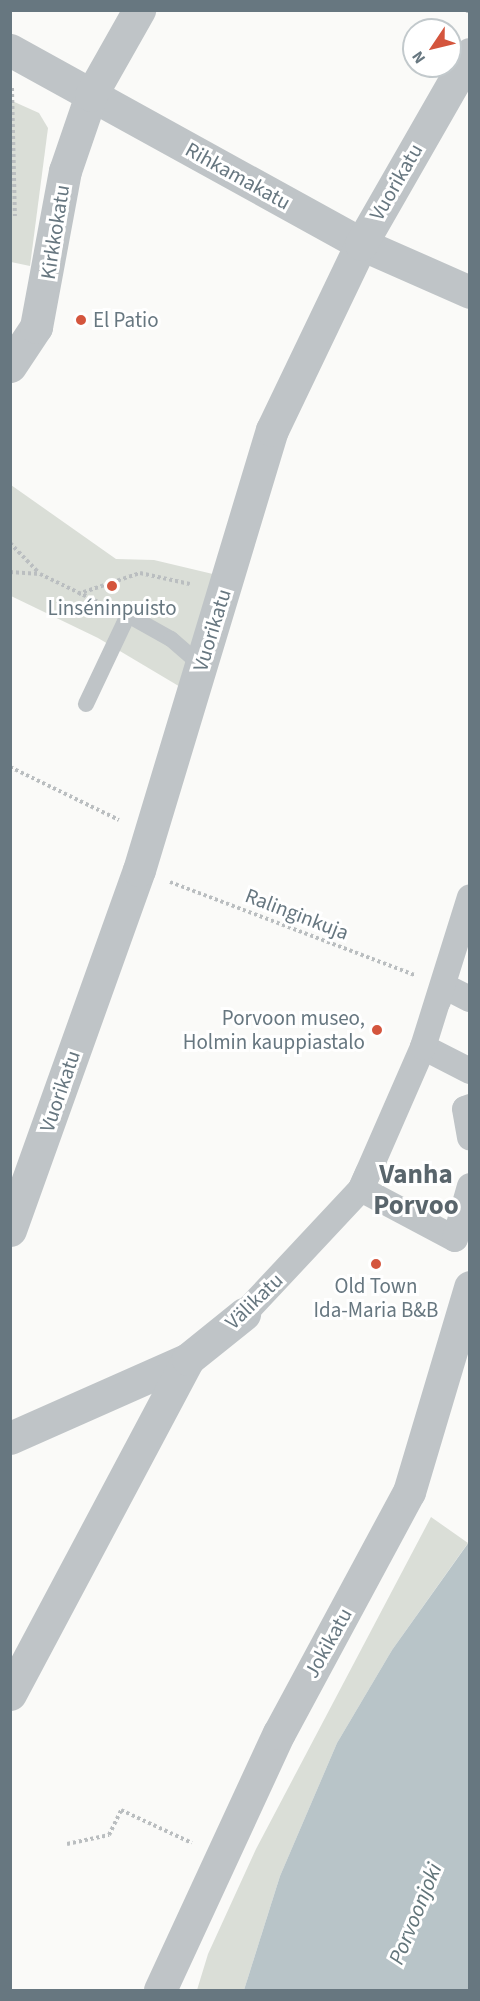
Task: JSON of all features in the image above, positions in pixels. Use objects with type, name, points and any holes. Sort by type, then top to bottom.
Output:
[{"type":"street","name":"Kirkkokatu","points":[[10,366],[36,327],[65,171],[91,95],[139,10]]},
{"type":"street","name":"Vuorikatu","points":[[10,1230],[139,870],[272,430],[361,244],[470,54]]},
{"type":"street","name":"Rihkamakatu","points":[[11,63],[91,95],[361,244],[470,292]]},
{"type":"street","points":[[470,897],[444,986],[470,999]]},
{"type":"street","name":"Välikatu","points":[[10,1694],[188,1359],[244,1314],[362,1189],[423,1047],[444,986]]},
{"type":"street","points":[[423,1047],[470,1071]]},
{"type":"street","points":[[470,1107],[465,1109],[470,1138]]},
{"type":"street","points":[[362,1189],[455,1239],[470,1186]]},
{"type":"street","points":[[470,1213],[461,1241],[470,1244]]},
{"type":"street","name":"Jokikatu","points":[[160,1990],[279,1733],[409,1492],[470,1287]]},
{"type":"street","points":[[10,1438],[188,1359]]},
{"type":"lane","points":[[87,704],[128,615],[165,634],[201,665]]},
{"type":"path","points":[[11,63],[15,216]]},
{"type":"path","points":[[10,543],[40,574],[78,594],[128,615]]},
{"type":"path","points":[[10,572],[40,574]]},
{"type":"path","points":[[78,594],[140,573],[200,586]]},
{"type":"path","points":[[10,767],[150,835]]},
{"type":"path","name":"Ralinginkuja","points":[[139,870],[444,986]]},
{"type":"path","points":[[67,1844],[109,1835],[121,1810],[220,1858]]},
{"type":"shaded area","points":[[10,100],[39,113],[48,128],[30,266],[11,262]]},
{"type":"shaded area","name":"Linséninpuisto","points":[[11,485],[116,559],[154,560],[217,575],[182,688],[98,638],[11,596]]},
{"type":"shaded area","points":[[431,1517],[468,1543],[392,1650],[337,1743],[280,1876],[244,1990],[197,1990],[208,1954],[256,1849]]},
{"type":"water","name":"Porvoonjoki","points":[[469,1542],[469,1990],[244,1990],[280,1876],[337,1743],[392,1650]]},
{"type":"place","name":"El Patio","points":[[81,320]]},
{"type":"place","name":"Linséninpuisto","points":[[112,586]]},
{"type":"place","name":"Porvoon museo, Holmin kauppiastalo","points":[[377,1030]]},
{"type":"place","name":"Old Town Ida-Maria B&B","points":[[376,1264]]},
{"type":"district","name":"Vanha Porvoo","points":[[416,1190]]}]
